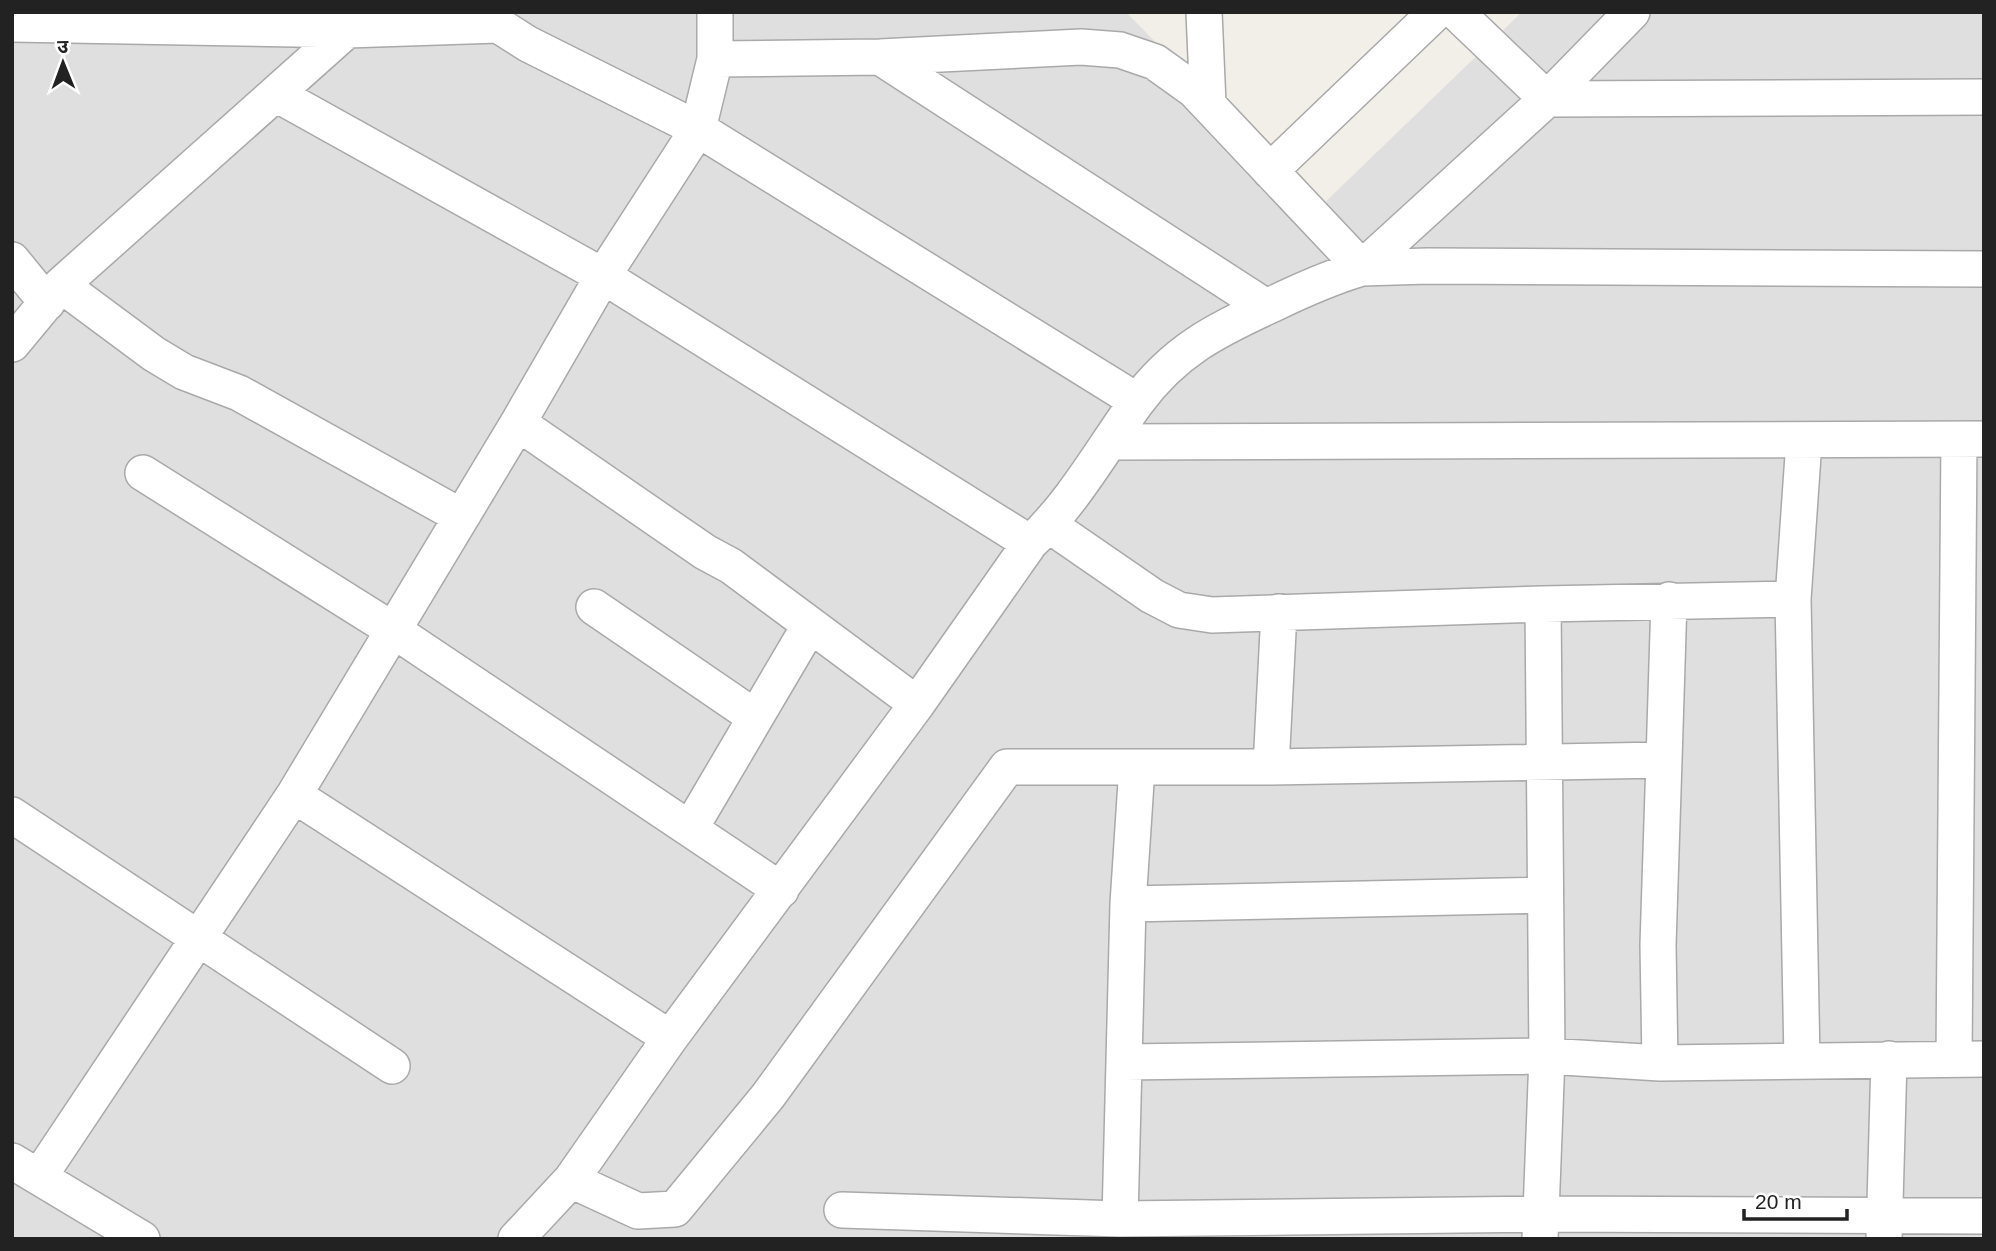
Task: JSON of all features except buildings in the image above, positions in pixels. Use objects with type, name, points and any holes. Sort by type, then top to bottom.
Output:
[{"type":"street","points":[[142,1239],[25,1169],[198,938],[294,795],[518,423],[603,276],[698,130],[715,59],[715,12]]},
{"type":"street","points":[[1204,12],[1208,104]]},
{"type":"street","points":[[1270,171],[1436,12]]},
{"type":"street","points":[[1456,12],[1547,99],[1984,97]]},
{"type":"street","points":[[1362,268],[1547,99],[1632,12]]},
{"type":"street","points":[[12,24],[196,20],[498,25],[528,28],[1137,401]]},
{"type":"street","points":[[12,344],[54,294],[276,94],[359,24]]},
{"type":"street","points":[[715,59],[880,57],[1081,47],[1120,50],[1154,62],[1194,90],[1362,268]]},
{"type":"street","points":[[880,57],[1266,307]]},
{"type":"street","points":[[276,94],[603,276],[1040,534],[1179,610],[1212,615],[1669,600],[1793,599]]},
{"type":"street","points":[[12,260],[54,294],[184,372],[239,393],[455,513],[464,513]]},
{"type":"street","points":[[516,1239],[571,1180],[670,1038],[1040,534],[1111,442],[1137,401],[1181,354],[1223,327],[1338,275],[1362,268],[1984,270]]},
{"type":"street","points":[[518,423],[705,552],[731,566],[917,704]]},
{"type":"street","points":[[1111,442],[1971,440],[1969,1059],[1660,1063],[1547,1056],[1125,1062]]},
{"type":"street","points":[[1802,1060],[1793,599],[1804,441]]},
{"type":"street","points":[[143,473],[393,630],[781,890]]},
{"type":"street","points":[[1660,1063],[1658,944],[1669,600]]},
{"type":"street","points":[[1541,1227],[1547,1056],[1543,604]]},
{"type":"street","points":[[594,607],[755,717]]},
{"type":"street","points":[[1271,767],[1279,612]]},
{"type":"street","points":[[690,829],[810,625]]},
{"type":"street","points":[[571,1180],[638,1211],[675,1209],[768,1096],[1007,767],[1271,767],[1664,760]]},
{"type":"street","points":[[1120,1219],[1128,904],[1137,767]]},
{"type":"street","points":[[294,795],[670,1038]]},
{"type":"street","points":[[12,815],[392,1066]]},
{"type":"street","points":[[1128,904],[1545,895]]},
{"type":"street","points":[[1885,1227],[1889,1059]]},
{"type":"street","points":[[842,1210],[1120,1219],[1541,1227],[1885,1227],[1984,1216]]},
{"type":"shaded area","points":[[12,12],[1126,12],[1318,209],[1522,12],[1984,12],[1984,1239],[12,1239]]}]
